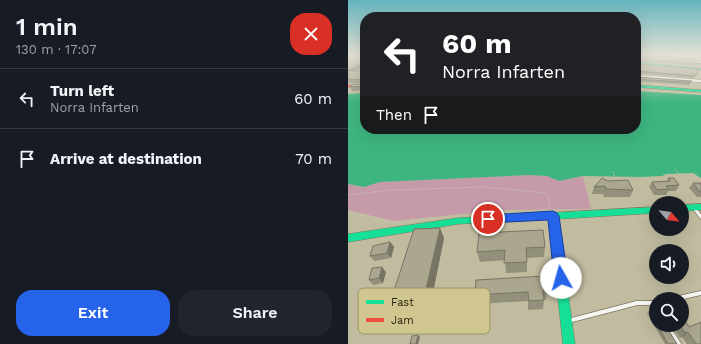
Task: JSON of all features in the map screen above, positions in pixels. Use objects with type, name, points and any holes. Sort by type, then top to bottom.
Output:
[{"type":"street","points":[[641,76],[700,81],[701,76]]},
{"type":"street","points":[[348,86],[360,86]]},
{"type":"street","points":[[641,86],[701,91]]},
{"type":"street","points":[[689,209],[699,211]]},
{"type":"street","points":[[348,238],[458,221],[551,213],[649,210]]},
{"type":"street","points":[[551,213],[569,344]]},
{"type":"lane","points":[[689,296],[701,293]]},
{"type":"lane","points":[[566,322],[638,303],[649,304]]},
{"type":"lane","points":[[671,332],[679,344]]},
{"type":"path","points":[[675,169],[680,175]]},
{"type":"path","points":[[613,172],[615,177]]},
{"type":"path","points":[[348,196],[390,190],[486,188],[543,193],[549,197],[551,213]]},
{"type":"path","points":[[689,213],[699,211]]},
{"type":"path","points":[[348,212],[397,223]]},
{"type":"shaded area","points":[[641,91],[701,95],[701,178],[693,173],[641,177],[583,176],[559,181],[547,176],[530,175],[380,182],[364,187],[348,184],[348,94],[360,93],[360,134],[641,134]]},
{"type":"shaded area","points":[[530,175],[547,176],[559,181],[583,176],[591,209],[501,210],[394,221],[348,210],[348,184],[364,187],[380,182]]},
{"type":"building","points":[[348,71],[360,71],[360,80],[348,79]]},
{"type":"building","points":[[641,71],[641,71],[699,71],[695,76]]},
{"type":"building","points":[[641,77],[692,81],[690,82],[641,79]]},
{"type":"building","points":[[353,84],[360,84],[360,86],[350,87]]},
{"type":"building","points":[[602,178],[608,181],[628,180],[633,190],[606,189],[605,186],[594,187]]},
{"type":"building","points":[[668,178],[674,178],[679,185],[666,186],[669,189],[657,190],[652,182],[670,181]]},
{"type":"building","points":[[693,183],[701,183],[701,192],[700,192]]},
{"type":"building","points":[[440,228],[426,288],[395,288],[414,229]]},
{"type":"building","points":[[543,230],[545,247],[526,248],[527,262],[504,263],[505,250],[477,252],[479,233]]},
{"type":"building","points":[[390,242],[387,253],[370,256],[373,246]]},
{"type":"building","points":[[382,267],[379,278],[369,280],[372,268]]},
{"type":"building","points":[[545,276],[547,290],[543,290],[544,300],[529,301],[528,292],[490,294],[490,288],[475,288],[476,280]]},
{"type":"building","points":[[701,322],[701,344],[696,344],[688,332],[689,327]]},
{"type":"building","points":[[661,332],[669,332],[677,344],[668,344]]},
{"type":"building","points":[[418,335],[416,344],[410,344],[412,336]]},
{"type":"traffic: fast","points":[[641,86],[701,91]]},
{"type":"traffic: fast","points":[[689,208],[701,207]]},
{"type":"traffic: fast","points":[[348,238],[458,221],[649,210]]},
{"type":"traffic: fast","points":[[553,216],[569,344]]},
{"type":"traffic: jam","points":[[348,86],[360,86]]},
{"type":"route","points":[[488,219],[553,216],[561,278]]}]
